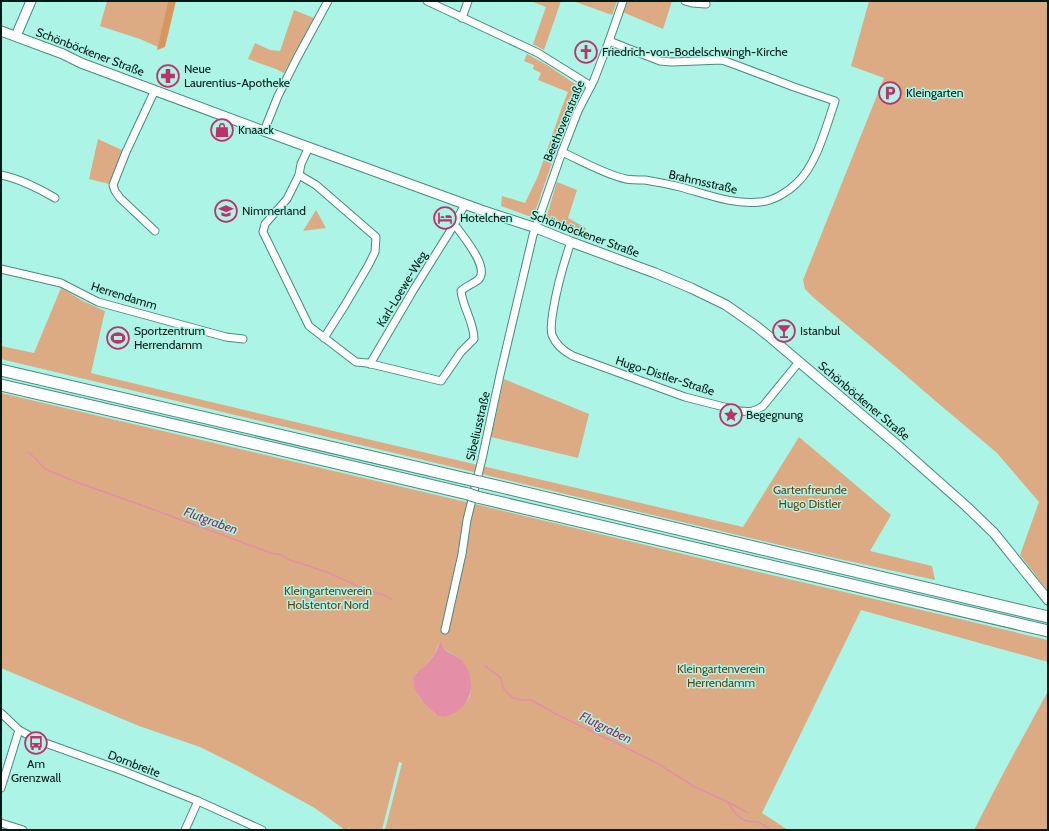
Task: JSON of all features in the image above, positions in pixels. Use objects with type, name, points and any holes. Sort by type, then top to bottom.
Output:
[{"type":"highway","points":[[1,370],[1048,617]]},
{"type":"highway","points":[[1,385],[1044,630]]},
{"type":"main road","points":[[16,36],[31,1]]},
{"type":"main road","name":"Schönböckener Straße","points":[[1,31],[264,131],[509,220],[536,228],[693,288],[724,304],[756,326],[966,506],[994,533],[1048,600]]},
{"type":"street","points":[[264,131],[278,96],[328,1]]},
{"type":"street","points":[[427,1],[538,53],[590,86]]},
{"type":"street","points":[[462,18],[468,1]]},
{"type":"street","name":"Beethovenstraße","points":[[536,228],[552,178],[578,111],[609,41],[623,1]]},
{"type":"street","points":[[685,1],[706,4]]},
{"type":"street","name":"Brahmsstraße","points":[[562,152],[614,175],[627,179],[646,180],[672,185],[737,202],[761,202],[772,199],[790,189],[808,171],[835,101],[794,88],[722,60],[660,61],[609,41]]},
{"type":"street","points":[[155,90],[126,152],[113,185],[120,198],[155,231]]},
{"type":"street","points":[[309,147],[301,164],[299,175],[287,199],[265,224],[263,232],[294,292],[309,326],[356,362],[418,375],[441,382],[461,352],[474,339],[474,332],[462,299],[461,291],[466,286],[481,277],[482,270],[480,262],[454,225]]},
{"type":"street","points":[[1,175],[18,179],[37,187],[55,198]]},
{"type":"street","points":[[299,175],[316,185],[376,237],[375,252],[368,266],[324,338]]},
{"type":"street","name":"Karl-Loewe-Weg","points":[[370,364],[454,225],[465,204]]},
{"type":"street","name":"Sibeliusstraße","points":[[445,630],[462,554],[466,520],[482,459],[500,375],[533,235],[536,228]]},
{"type":"street","name":"Hugo-Distler-Straße","points":[[571,242],[557,287],[551,323],[552,334],[556,342],[565,352],[678,395],[740,411],[750,412],[757,410],[762,406],[799,362]]},
{"type":"street","name":"Herrendamm","points":[[1,269],[61,282],[98,302],[226,337],[243,339]]},
{"type":"street","name":"Dornbreite","points":[[1,713],[19,730],[37,740],[198,801],[262,830]]},
{"type":"street","points":[[1,788],[19,730]]},
{"type":"street","points":[[185,830],[198,801]]},
{"type":"street","points":[[1,824],[23,830]]},
{"type":"green space","points":[[107,1],[168,1],[158,47],[140,39],[100,26]]},
{"type":"green space","points":[[531,1],[561,1],[544,50],[533,44],[546,7]]},
{"type":"green space","points":[[573,1],[617,1],[612,15]]},
{"type":"green space","points":[[623,1],[672,1],[663,29],[620,11]]},
{"type":"green space","points":[[869,1],[1048,1],[1048,591],[1020,555],[1039,502],[997,453],[805,289],[803,280],[884,78],[851,66]]},
{"type":"green space","points":[[294,10],[314,18],[284,73],[248,59],[255,43],[270,50],[280,51]]},
{"type":"green space","points":[[527,54],[547,65],[578,86],[580,89],[580,93],[557,148],[534,215],[531,217],[501,206],[502,196],[525,203],[538,176],[568,92],[538,80],[541,73],[533,69],[534,65],[524,61]]},
{"type":"green space","points":[[98,139],[124,151],[109,184],[89,179]]},
{"type":"green space","points":[[557,182],[577,190],[568,218],[586,228],[583,237],[548,223],[546,218]]},
{"type":"green space","points":[[316,210],[326,228],[303,231]]},
{"type":"green space","name":"Gartenfreunde Hugo Distler","points":[[61,288],[83,301],[105,311],[91,373],[335,432],[743,527],[799,437],[891,515],[870,551],[932,566],[935,580],[661,517],[1,359],[1,346],[34,353]]},
{"type":"green space","points":[[504,379],[589,414],[578,458],[491,437]]},
{"type":"green space","points":[[1,393],[1048,640],[1048,662],[861,610],[762,813],[788,830],[385,830],[402,763],[399,762],[382,830],[354,830],[348,828],[345,830],[313,807],[200,747],[139,726],[1,668]],"holes":[[[441,642],[444,649],[459,658],[465,665],[471,680],[470,696],[467,701],[459,709],[445,716],[435,714],[419,697],[413,683],[416,673],[426,666],[435,654],[438,645]]]},
{"type":"green space","points":[[1048,691],[1048,830],[974,830],[1004,772]]},
{"type":"shaded area","points":[[168,1],[176,1],[165,47],[157,50]]},
{"type":"shaded area","points":[[441,641],[444,649],[459,658],[464,663],[471,679],[470,694],[467,701],[462,708],[447,716],[438,716],[424,703],[416,692],[413,680],[416,673],[429,662]]},
{"type":"waterway","name":"Flutgraben","points":[[28,452],[45,469],[79,483],[271,553],[282,555],[289,560],[329,573],[359,587],[386,596],[392,600]]},
{"type":"waterway","name":"Flutgraben","points":[[485,666],[501,678],[504,689],[513,698],[531,700],[556,714],[655,762],[695,787],[748,813]]},
{"type":"waterway","name":"Flutgraben","points":[[728,803],[736,814],[742,819],[746,821],[759,822],[771,830]]},
{"type":"place","name":"Friedrich-von-Bodelschwingh-Kirche","points":[[586,52]]},
{"type":"place","name":"Neue Laurentius-Apotheke","points":[[168,76]]},
{"type":"place","name":"Kleingarten","points":[[890,93]]},
{"type":"place","name":"Knaack","points":[[222,130]]},
{"type":"place","name":"Nimmerland","points":[[226,211]]},
{"type":"place","name":"Hotelchen","points":[[445,218]]},
{"type":"place","name":"Istanbul","points":[[784,331]]},
{"type":"place","name":"Sportzentrum Herrendamm","points":[[118,338]]},
{"type":"place","name":"Begegnung","points":[[731,415]]},
{"type":"place","name":"Am Grenzwall","points":[[36,743]]},
{"type":"park label","name":"Kleingartenverein Holstentor Nord","points":[[328,598]]},
{"type":"park label","name":"Kleingartenverein Herrendamm","points":[[721,676]]}]
